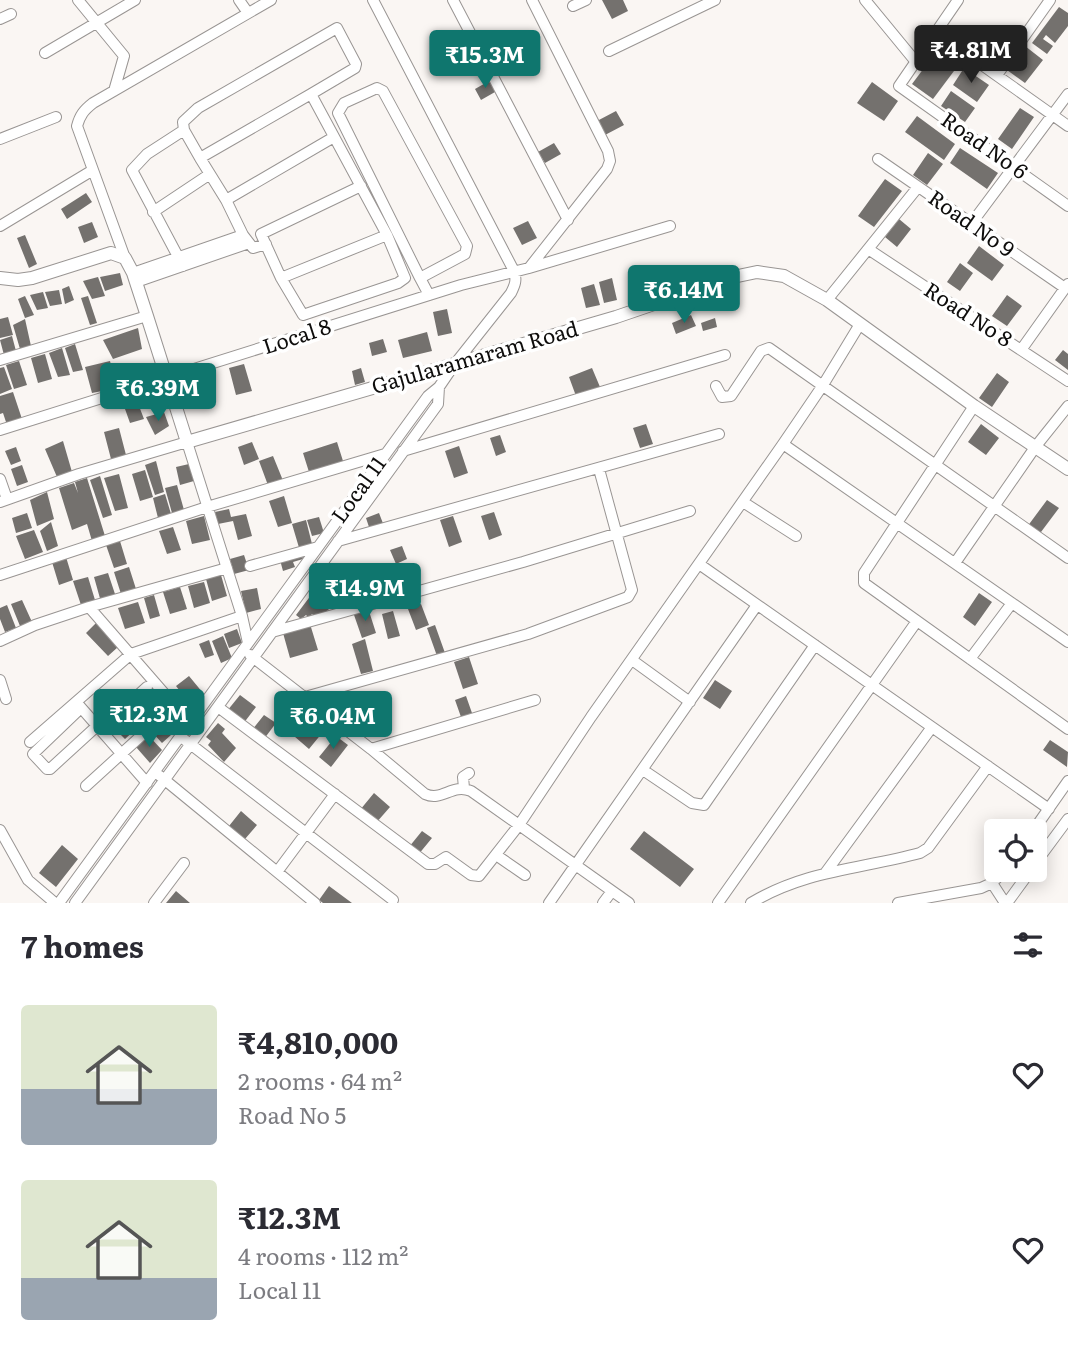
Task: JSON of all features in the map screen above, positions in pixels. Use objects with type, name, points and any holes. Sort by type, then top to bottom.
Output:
[{"type":"main road","points":[[0,278],[32,278],[111,253],[125,258],[147,316],[187,442]]},
{"type":"main road","name":"Gajularamaram Road","points":[[187,442],[616,317],[733,277],[757,272],[784,276],[827,300],[974,406],[1068,469]]},
{"type":"street","points":[[78,0],[124,56],[114,91]]},
{"type":"street","points":[[45,53],[135,0]]},
{"type":"street","points":[[239,0],[248,13]]},
{"type":"street","points":[[125,258],[77,126],[79,118],[84,110],[114,91],[271,0]]},
{"type":"street","points":[[373,0],[514,271]]},
{"type":"street","points":[[453,0],[568,220]]},
{"type":"street","points":[[529,268],[607,169],[610,161],[608,151],[532,0]]},
{"type":"street","points":[[573,6],[586,0]]},
{"type":"street","points":[[609,51],[715,0]]},
{"type":"street","points":[[878,0],[868,5],[916,62],[958,0]]},
{"type":"street","points":[[997,75],[1050,0]]},
{"type":"street","points":[[0,19],[11,14]]},
{"type":"street","points":[[200,158],[355,68],[356,64],[337,29],[198,107],[183,122],[184,130],[246,239],[253,248],[265,244]]},
{"type":"street","points":[[937,33],[1068,126]]},
{"type":"street","name":"Road No 6","points":[[916,62],[899,86],[1068,206]]},
{"type":"street","points":[[420,278],[465,254],[467,246],[383,92],[377,88],[344,103],[338,113],[420,278],[429,295]]},
{"type":"street","points":[[311,94],[387,235],[405,274],[402,282],[303,315],[281,278],[261,234],[360,186]]},
{"type":"street","points":[[971,223],[1068,94]]},
{"type":"street","points":[[0,139],[56,117]]},
{"type":"street","points":[[181,262],[132,170],[147,154],[184,130]]},
{"type":"street","points":[[226,200],[334,137]]},
{"type":"street","name":"Road No 9","points":[[878,159],[1066,286]]},
{"type":"street","points":[[0,226],[93,170]]},
{"type":"street","points":[[153,212],[210,174]]},
{"type":"street","points":[[827,300],[918,187]]},
{"type":"street","name":"Local 8","points":[[0,430],[429,295],[670,226]]},
{"type":"street","points":[[281,278],[387,235]]},
{"type":"street","points":[[134,278],[246,239]]},
{"type":"street","name":"Road No 8","points":[[868,249],[1068,381]]},
{"type":"street","name":"Local 11","points":[[57,903],[428,396],[439,387],[511,293],[516,278],[514,271]]},
{"type":"street","points":[[1021,350],[1066,286]]},
{"type":"street","points":[[0,360],[147,316]]},
{"type":"street","points":[[218,707],[428,864],[435,864],[446,857],[471,875],[479,876],[519,825],[590,717],[743,502],[823,386],[860,324]]},
{"type":"street","points":[[716,386],[722,397],[731,396],[761,351],[769,348],[1068,558]]},
{"type":"street","points":[[403,451],[725,355]]},
{"type":"street","name":"Local 11","points":[[75,903],[438,404],[439,387]]},
{"type":"street","points":[[974,406],[863,578],[868,587],[1068,729]]},
{"type":"street","points":[[955,563],[1036,446],[1068,406]]},
{"type":"street","points":[[338,541],[719,434]]},
{"type":"street","points":[[0,479],[3,501],[79,474],[187,442],[242,617],[246,646],[253,657],[431,797],[464,788],[629,903]]},
{"type":"street","points":[[783,444],[1068,642]]},
{"type":"street","points":[[0,575],[207,507],[385,454]]},
{"type":"street","points":[[305,697],[528,634],[623,600],[632,590],[599,469]]},
{"type":"street","points":[[373,471],[383,478]]},
{"type":"street","points":[[743,502],[796,536]]},
{"type":"street","points":[[272,632],[523,562],[690,511]]},
{"type":"street","points":[[250,566],[318,547]]},
{"type":"street","points":[[699,564],[1049,809]]},
{"type":"street","points":[[305,565],[316,572]]},
{"type":"street","points":[[0,641],[89,607],[227,568]]},
{"type":"street","points":[[970,659],[1012,603]]},
{"type":"street","points":[[549,903],[757,605]]},
{"type":"street","points":[[89,607],[131,653],[169,705],[190,723]]},
{"type":"street","points":[[147,687],[50,769],[33,754],[131,653],[242,617]]},
{"type":"street","points":[[718,903],[917,621]]},
{"type":"street","points":[[643,770],[692,803],[704,805],[816,645]]},
{"type":"street","points":[[632,660],[690,702]]},
{"type":"street","points":[[0,680],[6,699]]},
{"type":"street","points":[[371,749],[535,700]]},
{"type":"street","points":[[78,705],[147,782]]},
{"type":"street","points":[[30,742],[78,705]]},
{"type":"street","points":[[86,786],[169,705]]},
{"type":"street","points":[[826,872],[932,727]]},
{"type":"street","points":[[180,737],[393,900]]},
{"type":"street","points":[[751,903],[774,889],[826,872],[920,853],[928,848],[988,766]]},
{"type":"street","points":[[155,771],[315,903]]},
{"type":"street","points":[[464,788],[463,777],[469,773]]},
{"type":"street","points":[[1042,819],[1068,781]]},
{"type":"street","points":[[277,872],[335,794]]},
{"type":"street","points":[[1047,847],[1068,819]]},
{"type":"street","points":[[117,823],[128,830]]},
{"type":"street","points":[[2,838],[28,880],[57,903]]},
{"type":"street","points":[[496,855],[525,875]]},
{"type":"street","points":[[153,903],[184,863]]},
{"type":"street","points":[[898,903],[992,883],[1006,903],[1022,882]]},
{"type":"street","points":[[603,903],[612,891]]},
{"type":"building","points":[[602,0],[623,0],[628,11],[612,19]]},
{"type":"building","points":[[1059,7],[1068,13],[1068,26],[1055,43],[1046,35],[1043,39],[1053,46],[1047,54],[1032,43]]},
{"type":"building","points":[[1025,46],[1043,60],[1025,83],[1007,70]]},
{"type":"building","points":[[936,52],[957,67],[933,99],[912,84]]},
{"type":"building","points":[[964,68],[989,85],[977,102],[953,85]]},
{"type":"building","points":[[489,81],[495,92],[481,100],[475,89]]},
{"type":"building","points":[[872,82],[898,101],[884,121],[857,103]]},
{"type":"building","points":[[951,91],[975,108],[965,122],[941,106]]},
{"type":"building","points":[[1020,108],[1034,117],[1012,149],[998,139]]},
{"type":"building","points":[[616,111],[624,125],[605,135],[597,121]]},
{"type":"building","points":[[917,116],[955,144],[944,160],[905,132]]},
{"type":"building","points":[[554,143],[561,154],[545,163],[538,152]]},
{"type":"building","points":[[960,148],[998,173],[987,189],[950,163]]},
{"type":"building","points":[[928,153],[943,164],[927,185],[913,175]]},
{"type":"building","points":[[885,179],[902,191],[874,227],[858,216]]},
{"type":"building","points":[[86,193],[92,202],[67,219],[61,209]]},
{"type":"building","points":[[899,219],[911,229],[897,247],[885,237]]},
{"type":"building","points":[[528,221],[537,238],[522,245],[513,228]]},
{"type":"building","points":[[92,222],[98,237],[84,243],[78,227]]},
{"type":"building","points":[[25,235],[37,264],[29,268],[17,238]]},
{"type":"building","points":[[979,246],[1004,265],[992,281],[967,263]]},
{"type":"building","points":[[960,263],[973,273],[960,291],[947,282]]},
{"type":"building","points":[[120,273],[123,285],[105,291],[100,277]]},
{"type":"building","points":[[98,277],[105,296],[92,299],[83,281]]},
{"type":"building","points":[[612,278],[617,300],[604,303],[599,282]]},
{"type":"building","points":[[594,284],[600,305],[586,308],[581,288]]},
{"type":"building","points":[[69,286],[74,300],[65,304],[62,289]]},
{"type":"building","points":[[59,290],[62,304],[50,306],[45,292]]},
{"type":"building","points":[[43,292],[48,308],[37,310],[30,295]]},
{"type":"building","points":[[1007,295],[1022,306],[1007,326],[992,316]]},
{"type":"building","points":[[25,296],[34,315],[25,318],[18,299]]},
{"type":"building","points":[[88,296],[97,323],[90,325],[81,298]]},
{"type":"building","points":[[447,309],[452,333],[438,336],[433,312]]},
{"type":"building","points":[[691,315],[696,326],[676,334],[672,323]]},
{"type":"building","points":[[8,317],[13,335],[0,338],[0,319]]},
{"type":"building","points":[[715,318],[717,327],[703,331],[701,323]]},
{"type":"building","points":[[25,319],[31,346],[20,349],[13,325]]},
{"type":"building","points":[[138,328],[142,349],[113,359],[103,340]]},
{"type":"building","points":[[427,332],[432,351],[403,358],[398,340]]},
{"type":"building","points":[[12,336],[16,351],[4,355],[0,340]]},
{"type":"building","points":[[383,339],[387,352],[372,356],[369,343]]},
{"type":"building","points":[[75,344],[83,370],[73,372],[65,348]]},
{"type":"building","points":[[62,348],[70,375],[58,377],[49,353]]},
{"type":"building","points":[[1063,350],[1068,354],[1068,370],[1055,360]]},
{"type":"building","points":[[45,354],[52,379],[38,383],[31,358]]},
{"type":"building","points":[[19,361],[27,385],[14,389],[6,365]]},
{"type":"building","points":[[110,361],[117,388],[92,393],[85,367]]},
{"type":"building","points":[[244,364],[252,391],[236,395],[229,368]]},
{"type":"building","points":[[4,367],[12,389],[0,394],[0,368]]},
{"type":"building","points":[[361,368],[365,382],[355,385],[352,371]]},
{"type":"building","points":[[592,368],[600,387],[576,396],[569,377]]},
{"type":"building","points":[[997,373],[1009,382],[992,407],[979,398]]},
{"type":"building","points":[[13,392],[22,419],[7,425],[3,413],[0,414],[0,396]]},
{"type":"building","points":[[134,393],[144,419],[130,423],[120,395]]},
{"type":"building","points":[[164,412],[169,426],[155,435],[146,417]]},
{"type":"building","points":[[646,424],[653,444],[640,448],[633,428]]},
{"type":"building","points":[[981,424],[999,438],[986,455],[968,442]]},
{"type":"building","points":[[119,428],[126,455],[111,459],[104,432]]},
{"type":"building","points":[[500,435],[506,452],[496,456],[490,438]]},
{"type":"building","points":[[63,441],[72,472],[57,477],[45,449]]},
{"type":"building","points":[[252,442],[259,459],[244,465],[238,447]]},
{"type":"building","points":[[337,442],[343,461],[309,472],[303,453]]},
{"type":"building","points":[[459,446],[468,473],[454,478],[445,451]]},
{"type":"building","points":[[16,447],[21,461],[11,465],[5,451]]},
{"type":"building","points":[[273,456],[284,483],[269,488],[259,461]]},
{"type":"building","points":[[156,461],[164,492],[155,495],[145,465]]},
{"type":"building","points":[[189,464],[194,481],[180,485],[176,467]]},
{"type":"building","points":[[22,465],[28,482],[17,486],[11,469]]},
{"type":"building","points":[[145,470],[153,497],[140,501],[132,474]]},
{"type":"building","points":[[119,474],[128,508],[115,511],[104,478]]},
{"type":"building","points":[[100,476],[112,515],[103,518],[90,480]]},
{"type":"building","points":[[87,478],[105,536],[92,541],[87,524],[72,530],[59,488],[74,483],[78,493],[75,482]]},
{"type":"building","points":[[177,485],[184,510],[172,513],[165,488]]},
{"type":"building","points":[[47,492],[54,519],[37,526],[30,500]]},
{"type":"building","points":[[165,494],[171,514],[158,518],[153,498]]},
{"type":"building","points":[[284,496],[292,523],[278,527],[269,501]]},
{"type":"building","points":[[1047,500],[1059,508],[1038,536],[1027,527]]},
{"type":"building","points":[[229,509],[231,517],[246,514],[252,536],[238,540],[233,521],[218,524],[215,512]]},
{"type":"building","points":[[494,512],[502,535],[489,540],[481,516]]},
{"type":"building","points":[[27,513],[32,528],[16,533],[12,518]]},
{"type":"building","points":[[379,513],[384,526],[370,530],[366,518]]},
{"type":"building","points":[[204,516],[210,540],[192,544],[186,521]]},
{"type":"building","points":[[453,516],[462,542],[449,547],[440,520]]},
{"type":"building","points":[[319,517],[324,533],[312,536],[307,520]]},
{"type":"building","points":[[306,520],[313,548],[300,551],[292,524]]},
{"type":"building","points":[[51,522],[58,546],[47,551],[40,531]]},
{"type":"building","points":[[173,527],[181,550],[167,554],[159,531]]},
{"type":"building","points":[[34,530],[43,552],[25,559],[16,536]]},
{"type":"building","points":[[120,541],[127,564],[114,568],[106,545]]},
{"type":"building","points":[[402,546],[407,559],[396,564],[390,550]]},
{"type":"building","points":[[301,553],[303,559],[293,562],[295,567],[283,571],[280,560]]},
{"type":"building","points":[[244,555],[249,570],[234,574],[230,559]]},
{"type":"building","points":[[66,557],[73,580],[59,585],[52,562]]},
{"type":"building","points":[[129,567],[136,589],[121,594],[114,572]]},
{"type":"building","points":[[108,573],[116,597],[101,602],[94,577]]},
{"type":"building","points":[[221,575],[227,596],[212,601],[206,579]]},
{"type":"building","points":[[88,577],[95,600],[81,605],[73,581]]},
{"type":"building","points":[[204,582],[210,603],[194,608],[188,586]]},
{"type":"building","points":[[321,582],[327,590],[325,592],[332,606],[316,618],[312,614],[309,618],[306,615],[301,619],[296,615]]},
{"type":"building","points":[[180,587],[187,609],[170,614],[163,592]]},
{"type":"building","points":[[257,588],[261,609],[246,613],[241,591]]},
{"type":"building","points":[[979,593],[992,602],[975,626],[963,617]]},
{"type":"building","points":[[154,595],[160,616],[150,619],[144,598]]},
{"type":"building","points":[[22,600],[32,622],[20,626],[11,604]]},
{"type":"building","points":[[138,602],[145,623],[125,629],[118,608]]},
{"type":"building","points":[[421,604],[429,625],[416,630],[408,609]]},
{"type":"building","points":[[7,605],[16,628],[5,632],[0,619],[0,608]]},
{"type":"building","points":[[368,608],[376,633],[362,638],[353,612]]},
{"type":"building","points":[[393,611],[400,636],[388,639],[382,614]]},
{"type":"building","points":[[96,623],[118,647],[108,656],[86,633]]},
{"type":"building","points":[[310,624],[318,650],[290,658],[283,633]]},
{"type":"building","points":[[435,625],[445,653],[437,656],[427,628]]},
{"type":"building","points":[[237,629],[242,643],[229,648],[224,634]]},
{"type":"building","points":[[223,636],[232,658],[221,663],[212,641]]},
{"type":"building","points":[[365,639],[373,671],[361,674],[352,644]]},
{"type":"building","points":[[209,640],[214,655],[205,658],[199,644]]},
{"type":"building","points":[[469,657],[478,684],[463,689],[454,662]]},
{"type":"building","points":[[189,676],[203,693],[190,704],[176,686]]},
{"type":"building","points":[[715,680],[732,691],[720,709],[703,698]]},
{"type":"building","points":[[145,690],[161,706],[125,739],[110,724]]},
{"type":"building","points":[[240,695],[256,707],[243,724],[227,711]]},
{"type":"building","points":[[466,696],[472,713],[461,717],[455,700]]},
{"type":"building","points":[[305,709],[327,727],[309,749],[287,730]]},
{"type":"building","points":[[264,715],[276,723],[264,739],[252,730]]},
{"type":"building","points":[[218,723],[225,729],[222,733],[236,748],[224,762],[208,745],[211,741],[206,737]]},
{"type":"building","points":[[161,724],[171,735],[162,743],[150,730]]},
{"type":"building","points":[[148,735],[162,750],[150,763],[136,747]]},
{"type":"building","points":[[336,736],[348,745],[331,767],[319,757]]},
{"type":"building","points":[[1050,740],[1068,752],[1067,767],[1043,750]]},
{"type":"building","points":[[374,793],[390,807],[376,823],[360,810]]},
{"type":"building","points":[[241,811],[257,825],[245,839],[229,826]]},
{"type":"building","points":[[422,831],[432,838],[418,855],[409,847]]},
{"type":"building","points":[[644,831],[694,869],[680,887],[630,849]]},
{"type":"building","points":[[62,845],[78,859],[56,887],[39,873]]},
{"type":"building","points":[[329,886],[352,903],[323,903],[319,900]]},
{"type":"building","points":[[176,891],[190,903],[166,903]]}]
